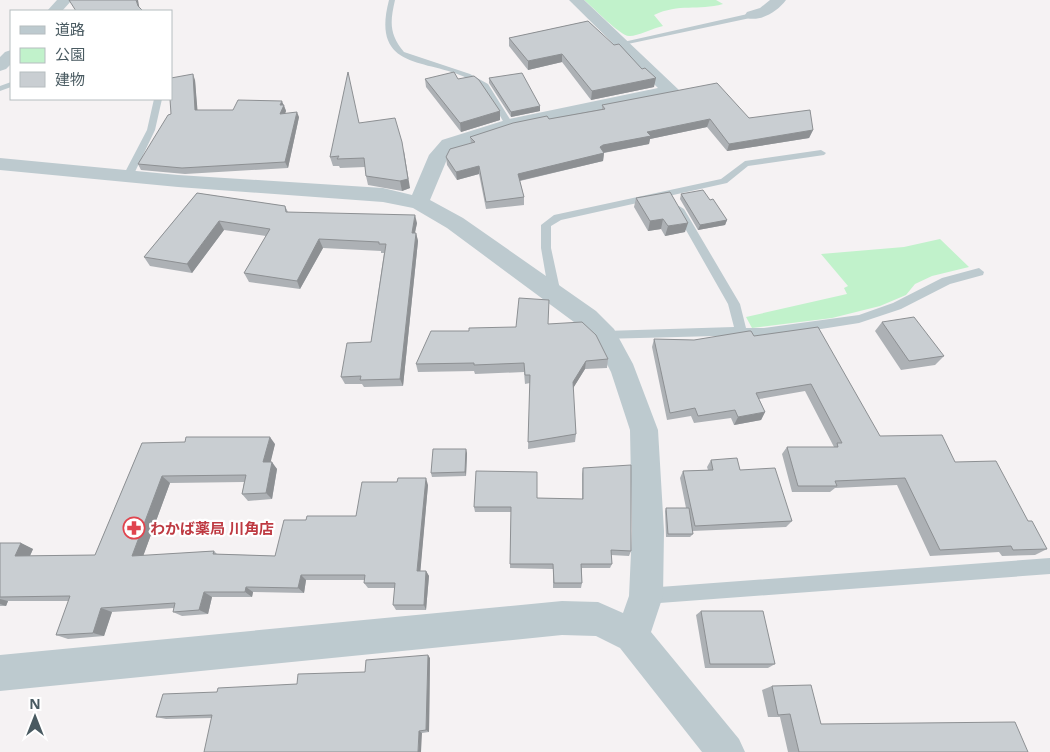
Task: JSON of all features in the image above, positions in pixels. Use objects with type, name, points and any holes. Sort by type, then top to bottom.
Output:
[{"type":"street","points":[[55,10],[65,0]]},
{"type":"street","points":[[419,203],[439,155],[448,144],[509,124],[671,91],[576,0]]},
{"type":"street","points":[[752,15],[765,11],[779,0]]},
{"type":"street","points":[[0,66],[10,56]]},
{"type":"street","points":[[0,164],[128,176],[382,195],[419,203],[455,223],[555,294],[587,318],[605,336],[624,372],[644,430],[648,531],[646,596],[632,636]]},
{"type":"street","points":[[0,673],[562,618],[598,619],[632,636],[726,752]]},
{"type":"lane","points":[[392,0],[387,20],[388,29],[393,44],[401,54],[467,76],[485,86],[509,124]]},
{"type":"lane","points":[[623,43],[752,15]]},
{"type":"lane","points":[[128,176],[152,130],[158,100]]},
{"type":"lane","points":[[555,294],[546,248],[546,225],[558,217],[724,182],[745,164],[821,153]]},
{"type":"lane","points":[[670,194],[734,304],[741,332]]},
{"type":"lane","points":[[605,336],[716,331],[764,333],[859,319],[897,306],[946,281],[979,272]]},
{"type":"lane","points":[[646,596],[1050,566]]},
{"type":"green space","points":[[584,0],[716,0],[723,4],[663,11],[654,15],[663,26],[629,36],[619,31]]},
{"type":"green space","points":[[940,239],[969,267],[932,276],[915,284],[906,295],[880,306],[832,318],[752,328],[746,317],[847,294],[844,288],[848,286],[821,254],[904,247]]},
{"type":"building","points":[[69,0],[136,0],[142,10],[75,10]]},
{"type":"building","points":[[588,21],[614,45],[619,44],[642,69],[645,68],[656,78],[592,91],[562,54],[528,61],[509,38]]},
{"type":"building","points":[[348,72],[359,123],[395,118],[402,142],[408,179],[400,181],[366,176],[364,158],[337,159],[339,156],[330,157]]},
{"type":"building","points":[[454,72],[458,79],[474,76],[479,80],[500,111],[460,123],[425,79]]},
{"type":"building","points":[[522,73],[540,106],[511,112],[489,78]]},
{"type":"building","points":[[193,74],[195,110],[233,110],[238,100],[282,101],[280,105],[284,105],[280,114],[297,112],[285,162],[182,168],[138,164],[168,115],[171,114],[172,78]]},
{"type":"building","points":[[717,83],[749,118],[810,110],[813,130],[729,144],[710,119],[647,132],[651,136],[603,145],[600,147],[604,153],[518,174],[524,197],[486,202],[479,166],[456,172],[446,157],[450,149],[475,142],[470,137],[513,123],[547,116],[549,119],[605,109],[602,105]]},
{"type":"building","points":[[703,190],[710,200],[713,199],[727,220],[700,225],[681,194]]},
{"type":"building","points":[[670,192],[688,223],[668,226],[663,219],[650,221],[636,198]]},
{"type":"building","points":[[197,193],[285,206],[286,212],[415,215],[412,233],[416,233],[400,379],[360,380],[361,376],[341,377],[347,343],[371,342],[386,244],[319,239],[297,281],[244,273],[270,229],[219,221],[187,264],[144,257]]},
{"type":"building","points":[[519,298],[549,300],[548,324],[582,322],[596,335],[608,359],[586,361],[573,382],[576,434],[528,442],[530,375],[525,375],[524,363],[474,365],[474,363],[416,364],[431,331],[469,331],[469,328],[516,327]]},
{"type":"building","points":[[914,317],[944,356],[909,361],[882,322]]},
{"type":"building","points":[[818,327],[880,436],[942,435],[955,462],[996,461],[1028,521],[1032,521],[1047,549],[1013,550],[1011,546],[940,550],[905,478],[835,481],[837,486],[798,486],[787,447],[838,447],[837,443],[842,443],[811,384],[756,393],[765,412],[738,417],[735,410],[698,416],[695,408],[670,413],[654,339],[694,340],[749,331],[754,336]]},
{"type":"building","points":[[186,437],[270,437],[263,462],[272,462],[266,493],[242,494],[246,475],[162,476],[132,556],[214,551],[213,554],[275,556],[284,520],[306,520],[307,516],[356,516],[362,482],[397,482],[398,478],[426,478],[417,571],[426,571],[424,605],[393,605],[395,583],[364,583],[365,575],[301,575],[298,588],[246,587],[245,592],[204,592],[199,610],[173,612],[175,603],[101,608],[93,633],[56,635],[70,596],[0,597],[0,543],[21,543],[15,556],[95,555],[142,443],[185,442]]},
{"type":"building","points":[[433,449],[466,449],[465,472],[431,473]]},
{"type":"building","points":[[737,458],[740,470],[775,468],[792,521],[695,526],[683,471],[713,470],[711,460]]},
{"type":"building","points":[[631,465],[631,551],[611,550],[612,564],[581,564],[582,583],[554,583],[553,564],[510,564],[511,507],[474,507],[476,471],[537,472],[537,498],[583,499],[583,468]]},
{"type":"building","points":[[666,508],[689,508],[693,534],[668,534]]},
{"type":"building","points":[[701,611],[763,611],[775,664],[710,664]]},
{"type":"building","points":[[428,655],[426,730],[419,731],[418,752],[204,752],[212,715],[156,717],[163,694],[217,692],[218,688],[297,684],[298,674],[365,672],[366,660]]},
{"type":"building","points":[[811,685],[821,724],[1015,722],[1028,752],[799,752],[790,714],[778,715],[772,686]]},
{"type":"place","name":"わかば薬局 川角店","points":[[134,528]]}]
